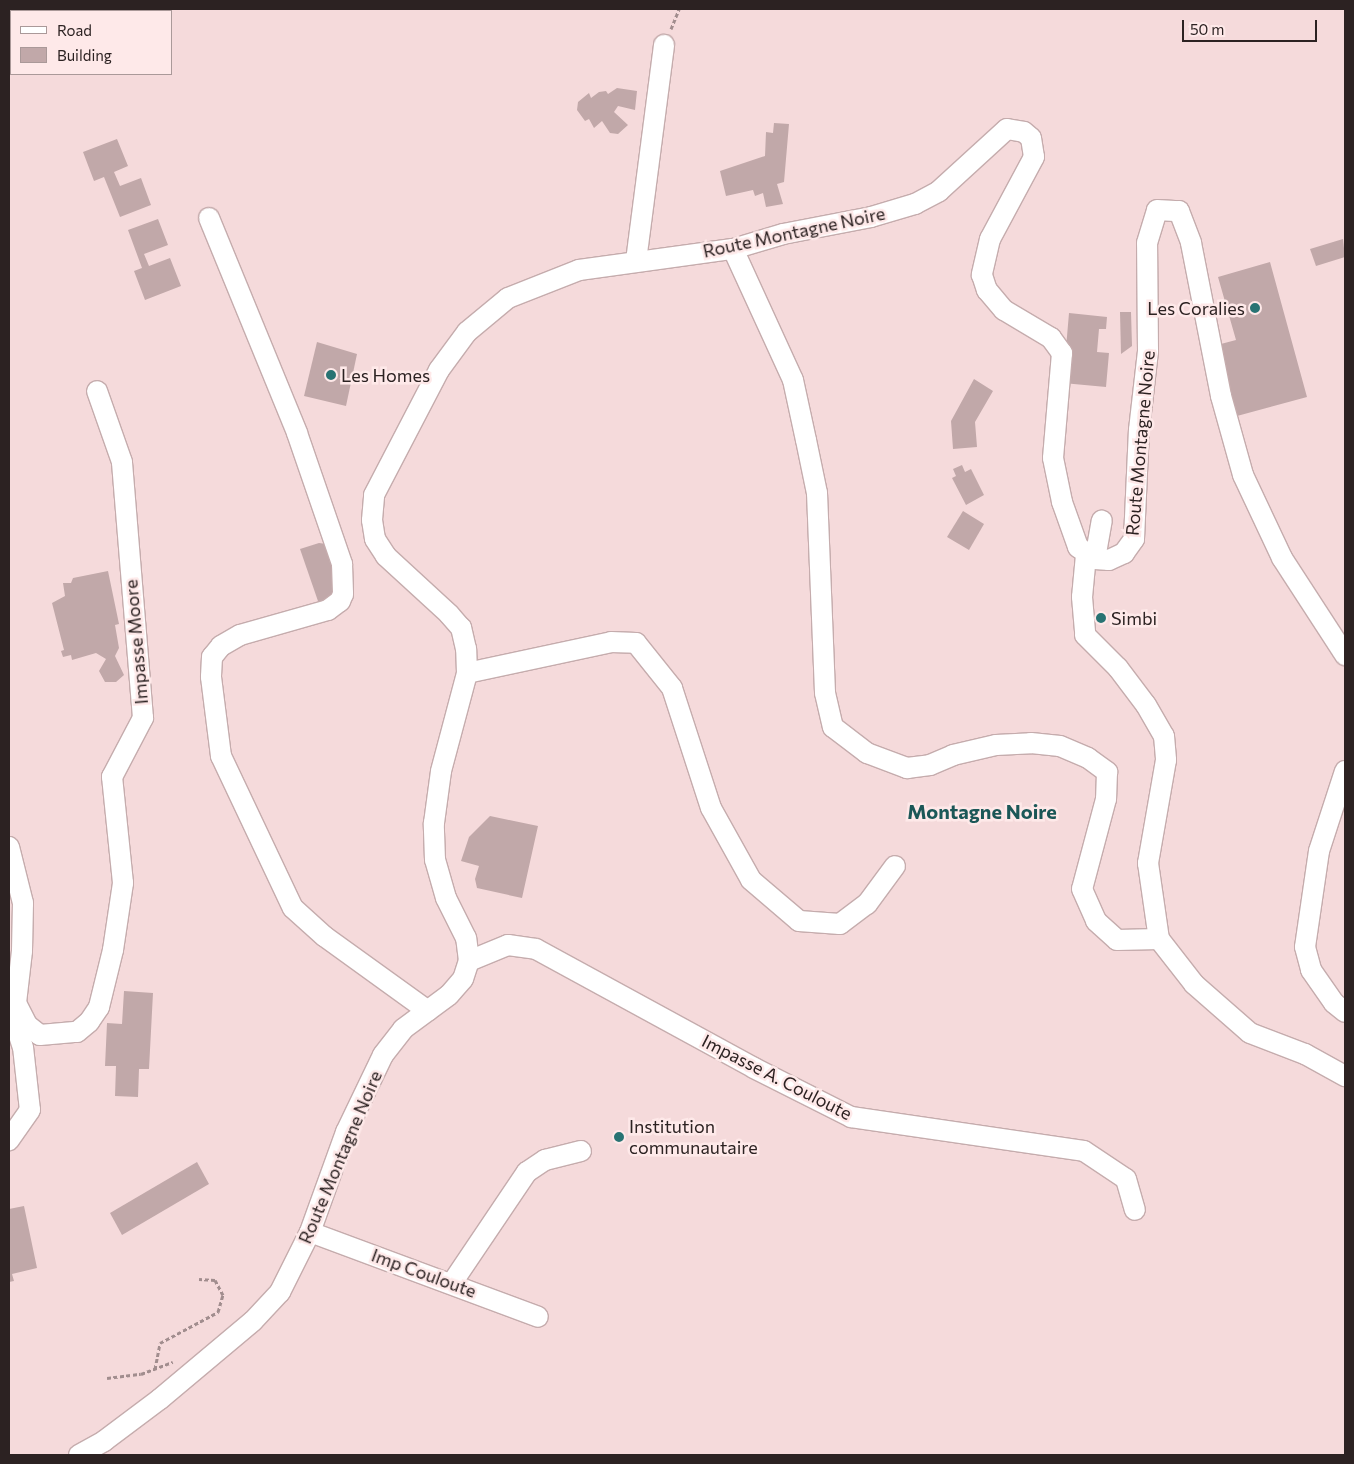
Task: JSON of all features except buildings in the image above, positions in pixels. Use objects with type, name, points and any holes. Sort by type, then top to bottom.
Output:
[{"type":"street","points":[[636,261],[664,45]]},
{"type":"street","name":"Route Montagne Noire","points":[[79,1455],[104,1441],[146,1409],[253,1321],[280,1292],[310,1232],[346,1132],[382,1056],[403,1029],[449,995],[462,979],[469,961],[466,938],[446,898],[435,860],[434,823],[441,771],[467,673],[461,628],[386,556],[375,540],[374,495],[440,370],[467,332],[508,298],[536,284],[579,270],[733,249],[782,234],[871,217],[915,204],[939,191],[1007,129],[1024,132],[1030,138],[1034,157],[990,239],[982,275],[987,290],[1004,310],[1051,338],[1062,354],[1053,458],[1062,502],[1081,552],[1109,560],[1124,553],[1134,539],[1139,430],[1148,352],[1147,243],[1157,210],[1168,208],[1179,211],[1191,243],[1221,396],[1242,475],[1282,558],[1345,655]]},
{"type":"street","points":[[209,218],[297,433],[342,564],[343,594],[340,601],[328,610],[240,635],[221,646],[212,657],[212,677],[221,756],[293,908],[324,936],[428,1011]]},
{"type":"street","points":[[733,249],[793,380],[806,440],[817,493],[824,693],[833,727],[867,753],[907,768],[930,765],[953,755],[996,745],[1031,743],[1060,746],[1088,758],[1107,772],[1106,799],[1082,889],[1096,920],[1117,940],[1159,939]]},
{"type":"street","name":"Impasse Moore","points":[[13,1015],[40,1035],[77,1032],[89,1022],[99,1007],[113,950],[123,883],[112,777],[143,718],[122,462],[97,390]]},
{"type":"street","points":[[1102,521],[1081,552],[1085,635],[1118,668],[1146,705],[1164,736],[1166,760],[1148,863],[1159,939],[1194,984],[1250,1033],[1305,1054],[1345,1076]]},
{"type":"street","points":[[467,673],[611,642],[636,643],[672,688],[711,808],[751,880],[799,921],[840,924],[867,904],[895,866]]},
{"type":"street","points":[[1345,771],[1319,851],[1305,947],[1311,970],[1334,1003],[1345,1012]]},
{"type":"street","points":[[9,847],[23,903],[13,1015],[23,1047],[30,1110],[9,1140]]},
{"type":"street","name":"Impasse A. Couloute","points":[[469,961],[508,945],[536,949],[754,1068],[851,1117],[1084,1150],[1126,1180],[1135,1210]]},
{"type":"street","points":[[452,1283],[527,1172],[545,1160],[581,1151]]},
{"type":"street","name":"Imp Couloute","points":[[310,1232],[452,1283],[538,1317]]},
{"type":"path","points":[[155,1369],[160,1343],[218,1312],[223,1295],[215,1280],[199,1279]]},
{"type":"path","points":[[108,1378],[155,1369],[182,1358]]},
{"type":"place","name":"Les Coralies","points":[[1255,308]]},
{"type":"place","name":"Les Homes","points":[[331,375]]},
{"type":"place","name":"Simbi","points":[[1101,618]]},
{"type":"place","name":"Institution communautaire","points":[[619,1137]]},
{"type":"district","name":"Montagne Noire","points":[[982,811]]}]
